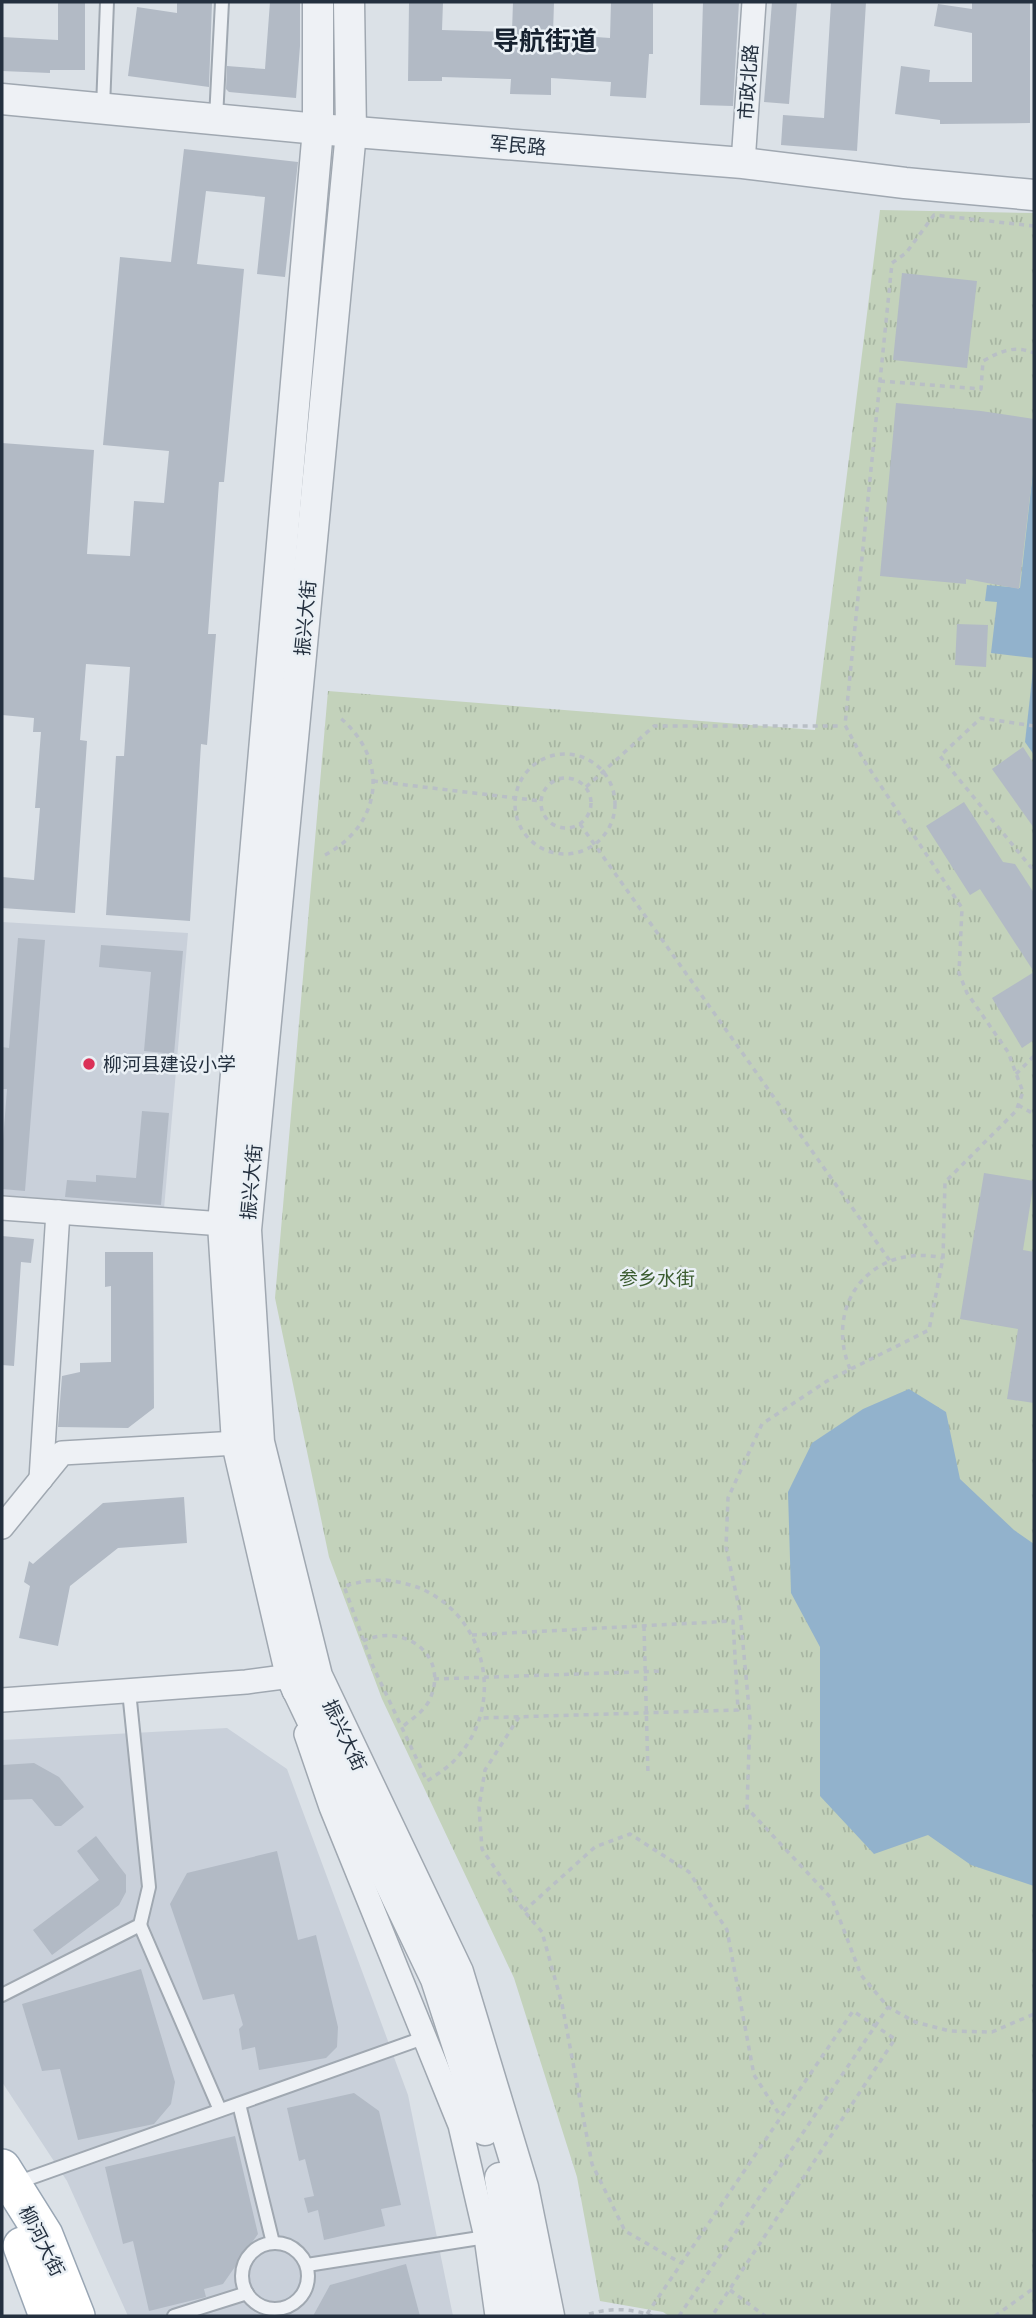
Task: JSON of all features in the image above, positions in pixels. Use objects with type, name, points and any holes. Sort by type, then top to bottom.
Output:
[{"type":"main road","name":"柳河大街","points":[[5,2187],[16,2231],[48,2316]]},
{"type":"main road","name":"柳河大街","points":[[5,2187],[44,2235],[76,2316]]},
{"type":"street","name":"振兴大街","points":[[318,2],[318,129],[223,1224],[237,1443],[291,1676],[436,1979],[503,2187],[523,2316]]},
{"type":"street","name":"振兴大街","points":[[349,2],[351,132],[246,1230],[260,1442],[317,1676],[458,1972],[523,2187],[549,2316]]},
{"type":"street","name":"市政北路","points":[[743,163],[754,2]]},
{"type":"street","name":"军民路","points":[[2,99],[351,132],[743,163],[905,183],[1034,195]]},
{"type":"street","points":[[2,1208],[223,1224]]},
{"type":"street","points":[[41,1479],[58,1212]]},
{"type":"street","points":[[2,1527],[62,1453],[237,1443]]},
{"type":"street","points":[[2,1700],[246,1682],[291,1676],[297,1708],[331,1807],[460,2125],[486,2236],[497,2316]]},
{"type":"lane","points":[[103,108],[107,2]]},
{"type":"lane","points":[[216,118],[222,2]]},
{"type":"lane","points":[[129,1690],[149,1886],[140,1925],[220,2110]]},
{"type":"lane","points":[[2,1995],[140,1925]]},
{"type":"lane","points":[[5,2187],[426,2037]]},
{"type":"lane","points":[[239,2104],[273,2242]]},
{"type":"lane","points":[[307,2265],[486,2236]]},
{"type":"lane","points":[[273,2242],[296,2249],[307,2265],[308,2281],[304,2292],[296,2301],[274,2313],[247,2292],[243,2272],[252,2253],[273,2242]]},
{"type":"lane","points":[[174,2316],[247,2292]]},
{"type":"path","points":[[1034,226],[934,215],[906,253],[891,263],[845,725],[863,759],[962,908],[960,973],[967,993],[1008,1052],[1023,1092],[1016,1111],[945,1182],[943,1258],[929,1330],[827,1381],[762,1424],[728,1498],[726,1547],[740,1612],[750,1719],[747,1808],[832,1899],[861,1975],[888,2007],[915,2022],[950,2031],[992,2032],[1034,2014]]},
{"type":"path","points":[[880,381],[981,389],[982,361],[1004,349],[1023,349],[1034,353]]},
{"type":"path","points":[[325,855],[351,838],[360,825],[368,811],[373,781],[372,765],[363,744],[350,726],[338,716]]},
{"type":"path","points":[[1034,726],[981,718],[940,756],[1034,871]]},
{"type":"path","points":[[586,787],[654,726],[841,726]]},
{"type":"path","points":[[555,754],[582,756],[604,771],[614,792],[614,815],[596,844],[574,853],[558,854],[543,850],[530,841],[520,828],[514,798],[520,780],[531,766],[555,754]]},
{"type":"path","points":[[569,777],[579,780],[586,787],[591,796],[591,807],[587,817],[571,828],[553,825],[541,810],[541,801],[543,791],[550,783],[569,777]]},
{"type":"path","points":[[373,781],[541,801]]},
{"type":"path","points":[[580,824],[890,1261]]},
{"type":"path","points":[[1016,1074],[1034,1056]]},
{"type":"path","points":[[1018,1105],[1034,1114]]},
{"type":"path","points":[[850,1369],[841,1333],[845,1309],[864,1278],[890,1261],[919,1254],[943,1258]]},
{"type":"path","points":[[386,1580],[427,1591],[445,1603],[472,1635],[485,1676],[485,1697],[480,1718],[460,1755],[427,1781],[363,1641],[344,1586],[365,1581],[386,1580]]},
{"type":"path","points":[[472,1635],[733,1621],[738,1710],[480,1718]]},
{"type":"path","points":[[644,1626],[648,1774]]},
{"type":"path","points":[[363,1641],[386,1634],[410,1639],[427,1656],[434,1679],[428,1702],[421,1712],[402,1727]]},
{"type":"path","points":[[434,1679],[664,1671]]},
{"type":"path","points":[[519,1717],[485,1770],[479,1807],[482,1849],[524,1911],[542,1932],[562,2004],[592,2164],[625,2231],[681,2263]]},
{"type":"path","points":[[524,1911],[596,1847],[630,1834],[689,1872],[727,1930],[754,2075],[781,2117]]},
{"type":"path","points":[[679,2316],[888,2007]]},
{"type":"path","points":[[589,2314],[630,2310],[650,2315],[681,2263],[853,2011],[895,2039],[712,2316]]},
{"type":"path","points":[[995,2316],[1034,2288]]},
{"type":"path","points":[[730,2290],[765,2316]]},
{"type":"shaded area","name":"柳河县建设小学","points":[[2,922],[188,933],[164,1209],[2,1195]]},
{"type":"shaded area","points":[[227,1728],[287,1769],[408,2095],[453,2316],[128,2316],[67,2181],[2,2082],[2,1740]]},
{"type":"green space","name":"参乡水街","points":[[880,210],[1034,213],[1034,2316],[669,2316],[663,2312],[600,2301],[577,2177],[514,1978],[382,1699],[329,1557],[275,1298],[328,691],[815,730]]},
{"type":"water","points":[[1034,462],[1034,658],[991,653],[997,602],[985,601],[987,585],[1020,588]]},
{"type":"water","points":[[1034,661],[1034,755],[1025,742]]},
{"type":"water","points":[[909,1389],[946,1412],[960,1479],[1014,1530],[1034,1544],[1034,1886],[971,1865],[928,1835],[874,1854],[820,1796],[820,1647],[791,1593],[788,1492],[812,1443],[863,1409]]},
{"type":"building","points":[[58,2],[85,2],[85,70],[50,70],[50,73],[2,71],[2,37],[58,40]]},
{"type":"building","points":[[177,2],[212,2],[209,87],[128,76],[137,7],[177,13]]},
{"type":"building","points":[[270,2],[300,2],[296,98],[229,92],[226,89],[227,66],[265,69]]},
{"type":"building","points":[[409,2],[443,2],[442,30],[512,32],[513,2],[554,2],[553,34],[610,38],[611,2],[653,2],[653,54],[649,54],[646,98],[610,96],[611,82],[551,78],[551,95],[510,94],[511,79],[442,77],[442,81],[408,81]]},
{"type":"building","points":[[703,2],[739,2],[733,106],[700,105]]},
{"type":"building","points":[[772,2],[797,2],[789,104],[764,102]]},
{"type":"building","points":[[831,2],[866,2],[857,151],[781,145],[783,115],[824,118]]},
{"type":"building","points":[[972,2],[1030,2],[1030,123],[940,124],[940,120],[895,114],[901,66],[930,70],[929,82],[972,82],[972,33],[934,26],[938,4],[972,9]]},
{"type":"building","points":[[184,149],[298,162],[285,277],[257,274],[265,197],[206,191],[197,264],[244,269],[224,482],[219,482],[208,634],[216,634],[207,745],[201,744],[190,921],[106,915],[116,756],[124,756],[130,667],[86,664],[80,740],[87,741],[75,913],[2,908],[2,877],[34,880],[40,808],[35,808],[41,732],[33,732],[34,718],[2,715],[2,443],[94,450],[87,554],[130,556],[134,501],[164,503],[169,451],[103,445],[120,257],[171,262]]},
{"type":"building","points":[[902,273],[977,281],[967,368],[893,360]]},
{"type":"building","points":[[896,403],[1034,419],[1034,462],[1019,589],[966,579],[966,584],[880,576]]},
{"type":"building","points":[[957,624],[988,625],[986,667],[955,665]]},
{"type":"building","points":[[1023,747],[1034,764],[1034,828],[992,769]]},
{"type":"building","points":[[964,802],[1003,862],[1015,864],[1034,893],[1034,972],[980,889],[970,895],[926,826]]},
{"type":"building","points":[[18,938],[45,940],[25,1191],[2,1189],[7,1089],[2,1089],[2,1047],[9,1048]]},
{"type":"building","points":[[101,945],[183,951],[174,1054],[144,1051],[151,972],[99,967]]},
{"type":"building","points":[[1034,972],[1034,1040],[1022,1048],[992,998]]},
{"type":"building","points":[[142,1111],[169,1113],[161,1205],[65,1197],[67,1180],[96,1182],[96,1175],[136,1178]]},
{"type":"building","points":[[984,1173],[1034,1181],[1023,1250],[1034,1252],[1034,1403],[1007,1399],[1018,1329],[960,1319]]},
{"type":"building","points":[[2,1236],[34,1239],[31,1263],[21,1262],[14,1366],[2,1365]]},
{"type":"building","points":[[105,1252],[153,1252],[154,1408],[128,1428],[58,1427],[62,1376],[80,1372],[80,1363],[111,1362],[111,1286],[105,1287]]},
{"type":"building","points":[[184,1497],[187,1543],[118,1548],[70,1586],[58,1646],[19,1638],[30,1586],[24,1582],[29,1561],[33,1564],[103,1503]]},
{"type":"building","points":[[34,1763],[59,1777],[84,1807],[61,1826],[55,1826],[32,1799],[2,1800],[2,1765]]},
{"type":"building","points":[[96,1836],[126,1875],[126,1892],[119,1905],[52,1955],[33,1930],[99,1880],[77,1851]]},
{"type":"building","points":[[277,1851],[298,1940],[316,1935],[338,2027],[337,2047],[326,2058],[259,2070],[255,2047],[242,2050],[239,2029],[243,2025],[234,1994],[203,2000],[170,1904],[187,1873]]},
{"type":"building","points":[[141,1969],[175,2082],[171,2104],[154,2124],[78,2140],[60,2069],[42,2071],[22,2004]]},
{"type":"building","points":[[354,2093],[379,2111],[401,2205],[381,2209],[385,2226],[324,2240],[318,2210],[308,2213],[304,2198],[314,2196],[305,2159],[299,2161],[287,2108]]},
{"type":"building","points":[[235,2136],[258,2234],[223,2284],[204,2289],[206,2297],[149,2311],[133,2241],[123,2244],[105,2167]]},
{"type":"building","points":[[406,2264],[420,2316],[313,2316],[330,2285]]},
{"type":"place","name":"柳河县建设小学","points":[[89,1064]]},
{"type":"district","name":"导航街道","points":[[545,41]]}]
